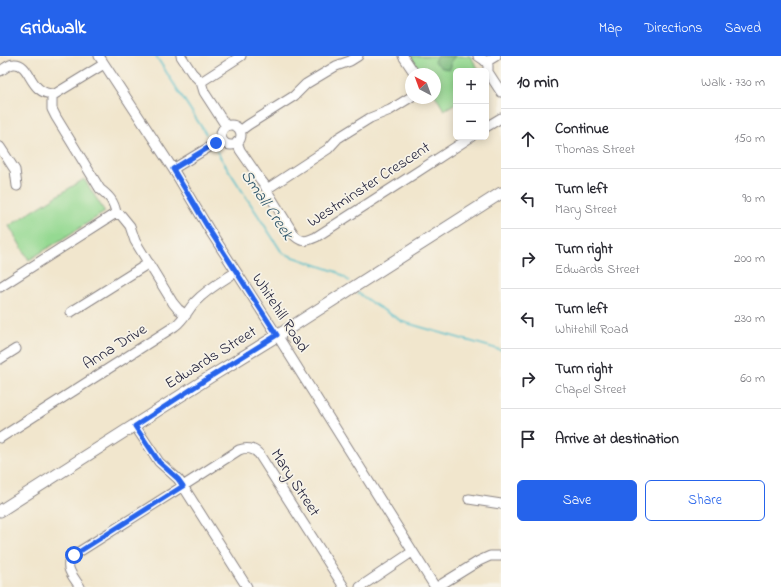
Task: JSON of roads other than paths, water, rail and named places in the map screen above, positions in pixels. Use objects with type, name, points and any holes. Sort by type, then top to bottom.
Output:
[{"type":"main road","name":"Edwards Street","points":[[0,511],[501,193]]},
{"type":"street","name":"Whitehill Road","points":[[98,56],[173,169],[412,552],[436,587]]},
{"type":"street","points":[[181,56],[192,73],[201,82],[204,92],[226,126]]},
{"type":"street","points":[[201,82],[241,56]]},
{"type":"street","points":[[240,131],[294,96],[306,84],[336,66],[350,61],[358,56]]},
{"type":"street","points":[[403,56],[411,68]]},
{"type":"street","points":[[478,56],[488,65],[488,72],[501,92]]},
{"type":"street","points":[[486,62],[496,56]]},
{"type":"street","points":[[0,71],[9,66],[15,60],[25,69],[39,90],[44,93],[52,94],[58,93],[104,64]]},
{"type":"street","points":[[52,94],[54,113],[100,188],[115,205],[116,213]]},
{"type":"street","points":[[267,189],[328,149],[338,138],[370,118],[390,110],[405,101]]},
{"type":"street","points":[[489,125],[501,118]]},
{"type":"street","points":[[234,125],[240,131],[240,137],[237,142],[231,145],[221,138],[221,132],[226,126],[234,125]]},
{"type":"street","points":[[173,169],[222,140]]},
{"type":"street","name":"Westminster Crescent","points":[[237,142],[240,150],[264,184],[295,236],[300,240],[305,241],[310,240],[408,179],[466,140]]},
{"type":"street","points":[[0,147],[15,170],[17,186]]},
{"type":"street","points":[[116,213],[121,215],[130,226],[135,241],[173,303],[186,315]]},
{"type":"street","points":[[0,287],[116,213]]},
{"type":"street","points":[[71,312],[149,262]]},
{"type":"street","name":"Anna Drive","points":[[0,438],[176,326],[182,321],[194,303],[206,292],[236,272]]},
{"type":"street","points":[[0,359],[16,349]]},
{"type":"street","points":[[135,426],[159,462],[178,479],[183,486],[247,587]]},
{"type":"street","name":"Mary Street","points":[[183,486],[239,450],[249,448],[256,451],[344,587]]},
{"type":"street","points":[[80,587],[69,570],[68,565],[69,561],[74,555],[183,486]]},
{"type":"street","points":[[469,499],[501,504]]},
{"type":"street","points":[[360,587],[412,552]]},
{"type":"street","points":[[436,587],[479,560],[490,556],[501,556]]},
{"type":"waterway","name":"Small Creek","points":[[156,56],[206,134]]},
{"type":"waterway","name":"Small Creek","points":[[217,152],[281,251],[285,254],[337,272],[349,281]]},
{"type":"waterway","name":"Small Creek","points":[[358,293],[403,322],[501,350]]}]
